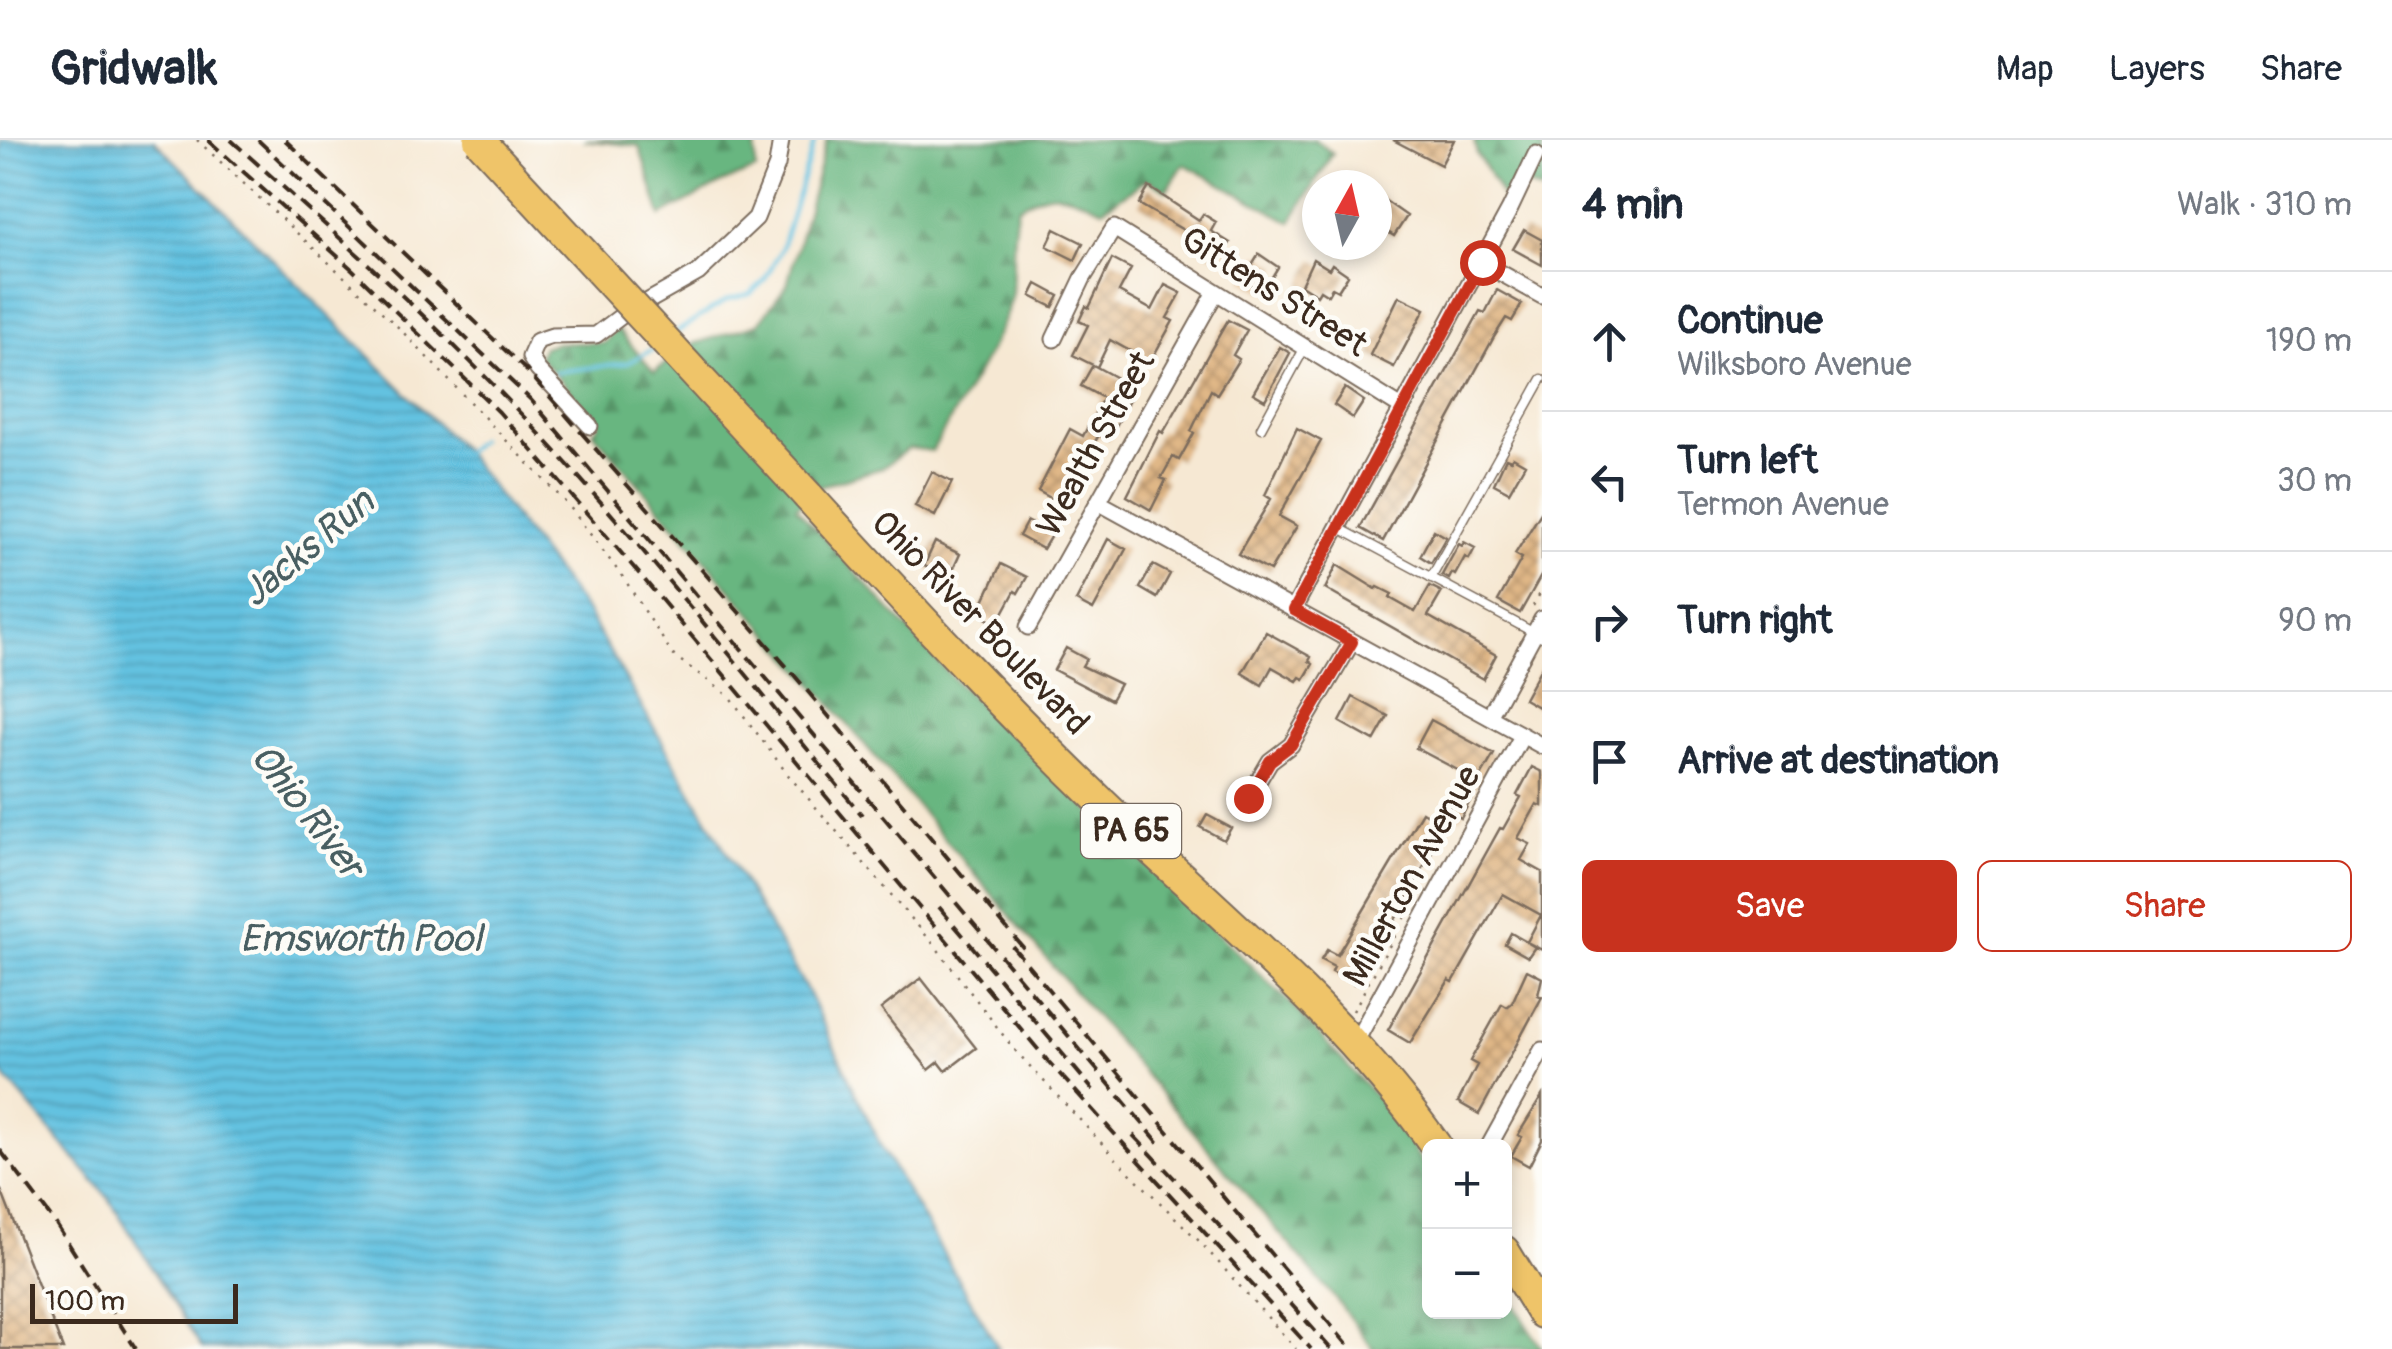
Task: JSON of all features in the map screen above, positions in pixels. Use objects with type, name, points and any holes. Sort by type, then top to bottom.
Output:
[{"type":"highway","name":"Ohio River Boulevard","points":[[479,140],[1006,709],[1140,840],[1288,973],[1354,1045],[1430,1139]]},
{"type":"highway","points":[[1512,1265],[1542,1313]]},
{"type":"street","points":[[590,426],[538,370],[530,356],[537,341],[552,336],[596,336],[620,317],[698,274],[756,218],[782,140]]},
{"type":"street","points":[[1294,610],[1536,154]]},
{"type":"street","name":"Gittens Street","points":[[1054,339],[1082,278],[1114,228],[1402,408]]},
{"type":"street","points":[[1482,262],[1542,296]]},
{"type":"street","name":"Wealth Street","points":[[1028,627],[1216,292]]},
{"type":"street","points":[[1098,502],[1542,746]]},
{"type":"street","points":[[1489,717],[1535,629]]},
{"type":"street","points":[[1248,798],[1270,761],[1291,745],[1352,642]]},
{"type":"street","name":"Millerton Avenue","points":[[1354,1045],[1522,736]]},
{"type":"street","points":[[1493,1139],[1542,1050]]},
{"type":"lane","points":[[1261,428],[1305,347]]},
{"type":"lane","points":[[1431,578],[1542,379]]},
{"type":"lane","points":[[1338,527],[1535,629]]},
{"type":"path","points":[[197,140],[399,328],[568,506],[635,593],[673,655],[729,696],[788,776],[936,948],[1013,1048],[1202,1244],[1296,1349]]},
{"type":"path","points":[[1535,629],[1542,590]]},
{"type":"green space","points":[[583,140],[755,140],[756,170],[724,182],[661,216],[639,146]]},
{"type":"green space","points":[[827,140],[1314,140],[1333,153],[1323,170],[1302,170],[1302,204],[1291,222],[1184,164],[1167,190],[1147,179],[1103,209],[1060,194],[1041,196],[1018,207],[1008,308],[990,349],[932,451],[909,448],[882,468],[821,486],[796,507],[959,685],[1292,1005],[1390,1112],[1422,1162],[1422,1319],[1512,1319],[1512,1300],[1542,1349],[1373,1349],[1338,1302],[821,693],[593,432],[600,423],[539,357],[543,347],[555,343],[604,343],[617,329],[654,372],[690,345],[758,324],[787,285]]},
{"type":"green space","points":[[1474,140],[1542,140],[1542,192],[1516,180],[1505,201],[1477,154]]},
{"type":"water","name":"Emsworth Pool","points":[[0,140],[154,140],[465,452],[586,611],[808,992],[883,1150],[999,1349],[202,1349],[110,1200],[0,1071]]},
{"type":"building","points":[[1393,140],[1454,140],[1441,165]]},
{"type":"building","points":[[1149,187],[1199,220],[1203,214],[1216,222],[1211,231],[1230,243],[1220,259],[1187,240],[1190,234],[1139,204]]},
{"type":"building","points":[[1392,206],[1407,216],[1392,235]]},
{"type":"building","points":[[1055,229],[1083,243],[1075,260],[1047,246]]},
{"type":"building","points":[[1524,230],[1542,240],[1542,265],[1513,249]]},
{"type":"building","points":[[1259,254],[1278,267],[1263,292],[1243,280]]},
{"type":"building","points":[[1112,259],[1131,269],[1119,292],[1152,310],[1165,285],[1181,293],[1167,318],[1173,321],[1150,362],[1110,340],[1097,367],[1073,355],[1088,325],[1079,321]]},
{"type":"building","points":[[1313,260],[1329,269],[1332,264],[1348,275],[1338,291],[1332,288],[1328,295],[1320,290],[1317,295],[1301,285]]},
{"type":"building","points":[[1037,284],[1059,296],[1053,307],[1031,296]]},
{"type":"building","points":[[1497,290],[1522,304],[1512,321],[1506,318],[1494,337],[1383,541],[1360,528],[1480,311],[1485,313]]},
{"type":"building","points":[[1399,296],[1425,309],[1394,367],[1370,355]]},
{"type":"building","points":[[1228,320],[1247,330],[1233,355],[1239,359],[1217,394],[1211,390],[1179,460],[1173,457],[1161,478],[1166,480],[1151,510],[1127,496],[1160,431],[1163,433]]},
{"type":"building","points":[[1280,347],[1290,353],[1265,400],[1253,393]]},
{"type":"building","points":[[1093,365],[1135,388],[1109,440],[1099,435],[1056,501],[1038,491],[1070,429],[1083,436],[1103,398],[1081,386]]},
{"type":"building","points":[[1345,388],[1364,401],[1353,418],[1334,405]]},
{"type":"building","points":[[1297,428],[1321,441],[1279,516],[1297,526],[1270,571],[1238,554],[1271,499],[1265,495]]},
{"type":"building","points":[[1513,457],[1525,464],[1509,492],[1494,484],[1506,458]]},
{"type":"building","points":[[932,472],[952,482],[935,516],[915,506]]},
{"type":"building","points":[[1542,511],[1542,574],[1520,613],[1498,601],[1522,558],[1515,554]]},
{"type":"building","points":[[1027,521],[1052,534],[1043,549],[1019,536]]},
{"type":"building","points":[[1434,530],[1446,537],[1431,563],[1420,556]]},
{"type":"building","points":[[1108,539],[1126,549],[1093,610],[1076,601]]},
{"type":"building","points":[[935,542],[960,554],[949,578],[924,566]]},
{"type":"building","points":[[1464,542],[1475,548],[1449,579],[1442,575],[1459,544]]},
{"type":"building","points":[[1001,564],[1027,577],[997,624],[978,614]]},
{"type":"building","points":[[1153,565],[1170,574],[1157,598],[1140,588]]},
{"type":"building","points":[[1337,565],[1376,589],[1392,594],[1390,598],[1415,612],[1430,586],[1442,592],[1428,616],[1496,655],[1483,679],[1325,589]]},
{"type":"building","points":[[1266,632],[1311,657],[1309,661],[1313,664],[1304,679],[1300,677],[1297,681],[1272,667],[1262,685],[1242,673]]},
{"type":"building","points":[[1066,648],[1086,659],[1082,666],[1120,684],[1111,700],[1054,670]]},
{"type":"building","points":[[1542,666],[1542,700],[1538,707],[1524,699]]},
{"type":"building","points":[[1353,697],[1388,716],[1374,741],[1340,722]]},
{"type":"building","points":[[1431,720],[1494,754],[1461,818],[1448,811],[1467,775],[1416,748]]},
{"type":"building","points":[[1532,767],[1542,772],[1542,806],[1537,804],[1518,838],[1530,844],[1521,860],[1542,872],[1542,950],[1527,942],[1541,915],[1503,894],[1453,982],[1449,980],[1410,1043],[1388,1030],[1521,797],[1517,795]]},
{"type":"building","points":[[1422,812],[1439,822],[1430,839],[1437,842],[1371,964],[1354,984],[1332,972],[1334,967],[1321,960],[1327,950],[1337,955]]},
{"type":"building","points":[[1207,815],[1231,828],[1224,840],[1200,827]]},
{"type":"building","points":[[1511,933],[1535,947],[1528,957],[1505,944]]},
{"type":"building","points":[[1527,970],[1542,978],[1538,995],[1542,997],[1479,1114],[1458,1102],[1477,1065],[1470,1061],[1502,1004],[1507,1007],[1512,1003]]},
{"type":"building","points":[[921,978],[976,1048],[946,1071],[939,1062],[929,1070],[881,1009]]},
{"type":"building","points":[[1542,1096],[1542,1140],[1529,1166],[1512,1157],[1522,1137],[1518,1135]]},
{"type":"building","points":[[1,1190],[63,1349],[0,1349]]},
{"type":"waterway","name":"Jacks Run","points":[[675,333],[727,300],[750,294],[764,281],[781,250],[815,140]]},
{"type":"waterway","name":"Jacks Run","points":[[555,372],[627,363],[656,348]]},
{"type":"waterway","name":"Jacks Run","points":[[464,453],[479,439]]},
{"type":"railway","points":[[208,140],[353,270],[499,412],[1047,1060],[1311,1349]]},
{"type":"railway","points":[[231,140],[417,309],[523,416],[653,563],[862,815]]},
{"type":"railway","points":[[258,140],[531,400],[1159,1143]]},
{"type":"railway","points":[[285,140],[529,373],[794,675],[1026,951]]},
{"type":"railway","points":[[939,907],[1093,1090]]},
{"type":"railway","points":[[1012,946],[1351,1349]]},
{"type":"railway","points":[[1133,1135],[1331,1349]]},
{"type":"railway","points":[[0,1150],[56,1224],[136,1349]]},
{"type":"route","points":[[1248,798],[1270,761],[1291,745],[1352,642],[1294,610],[1482,262]]},
{"type":"water label","name":"Ohio River","points":[[307,811]]}]
